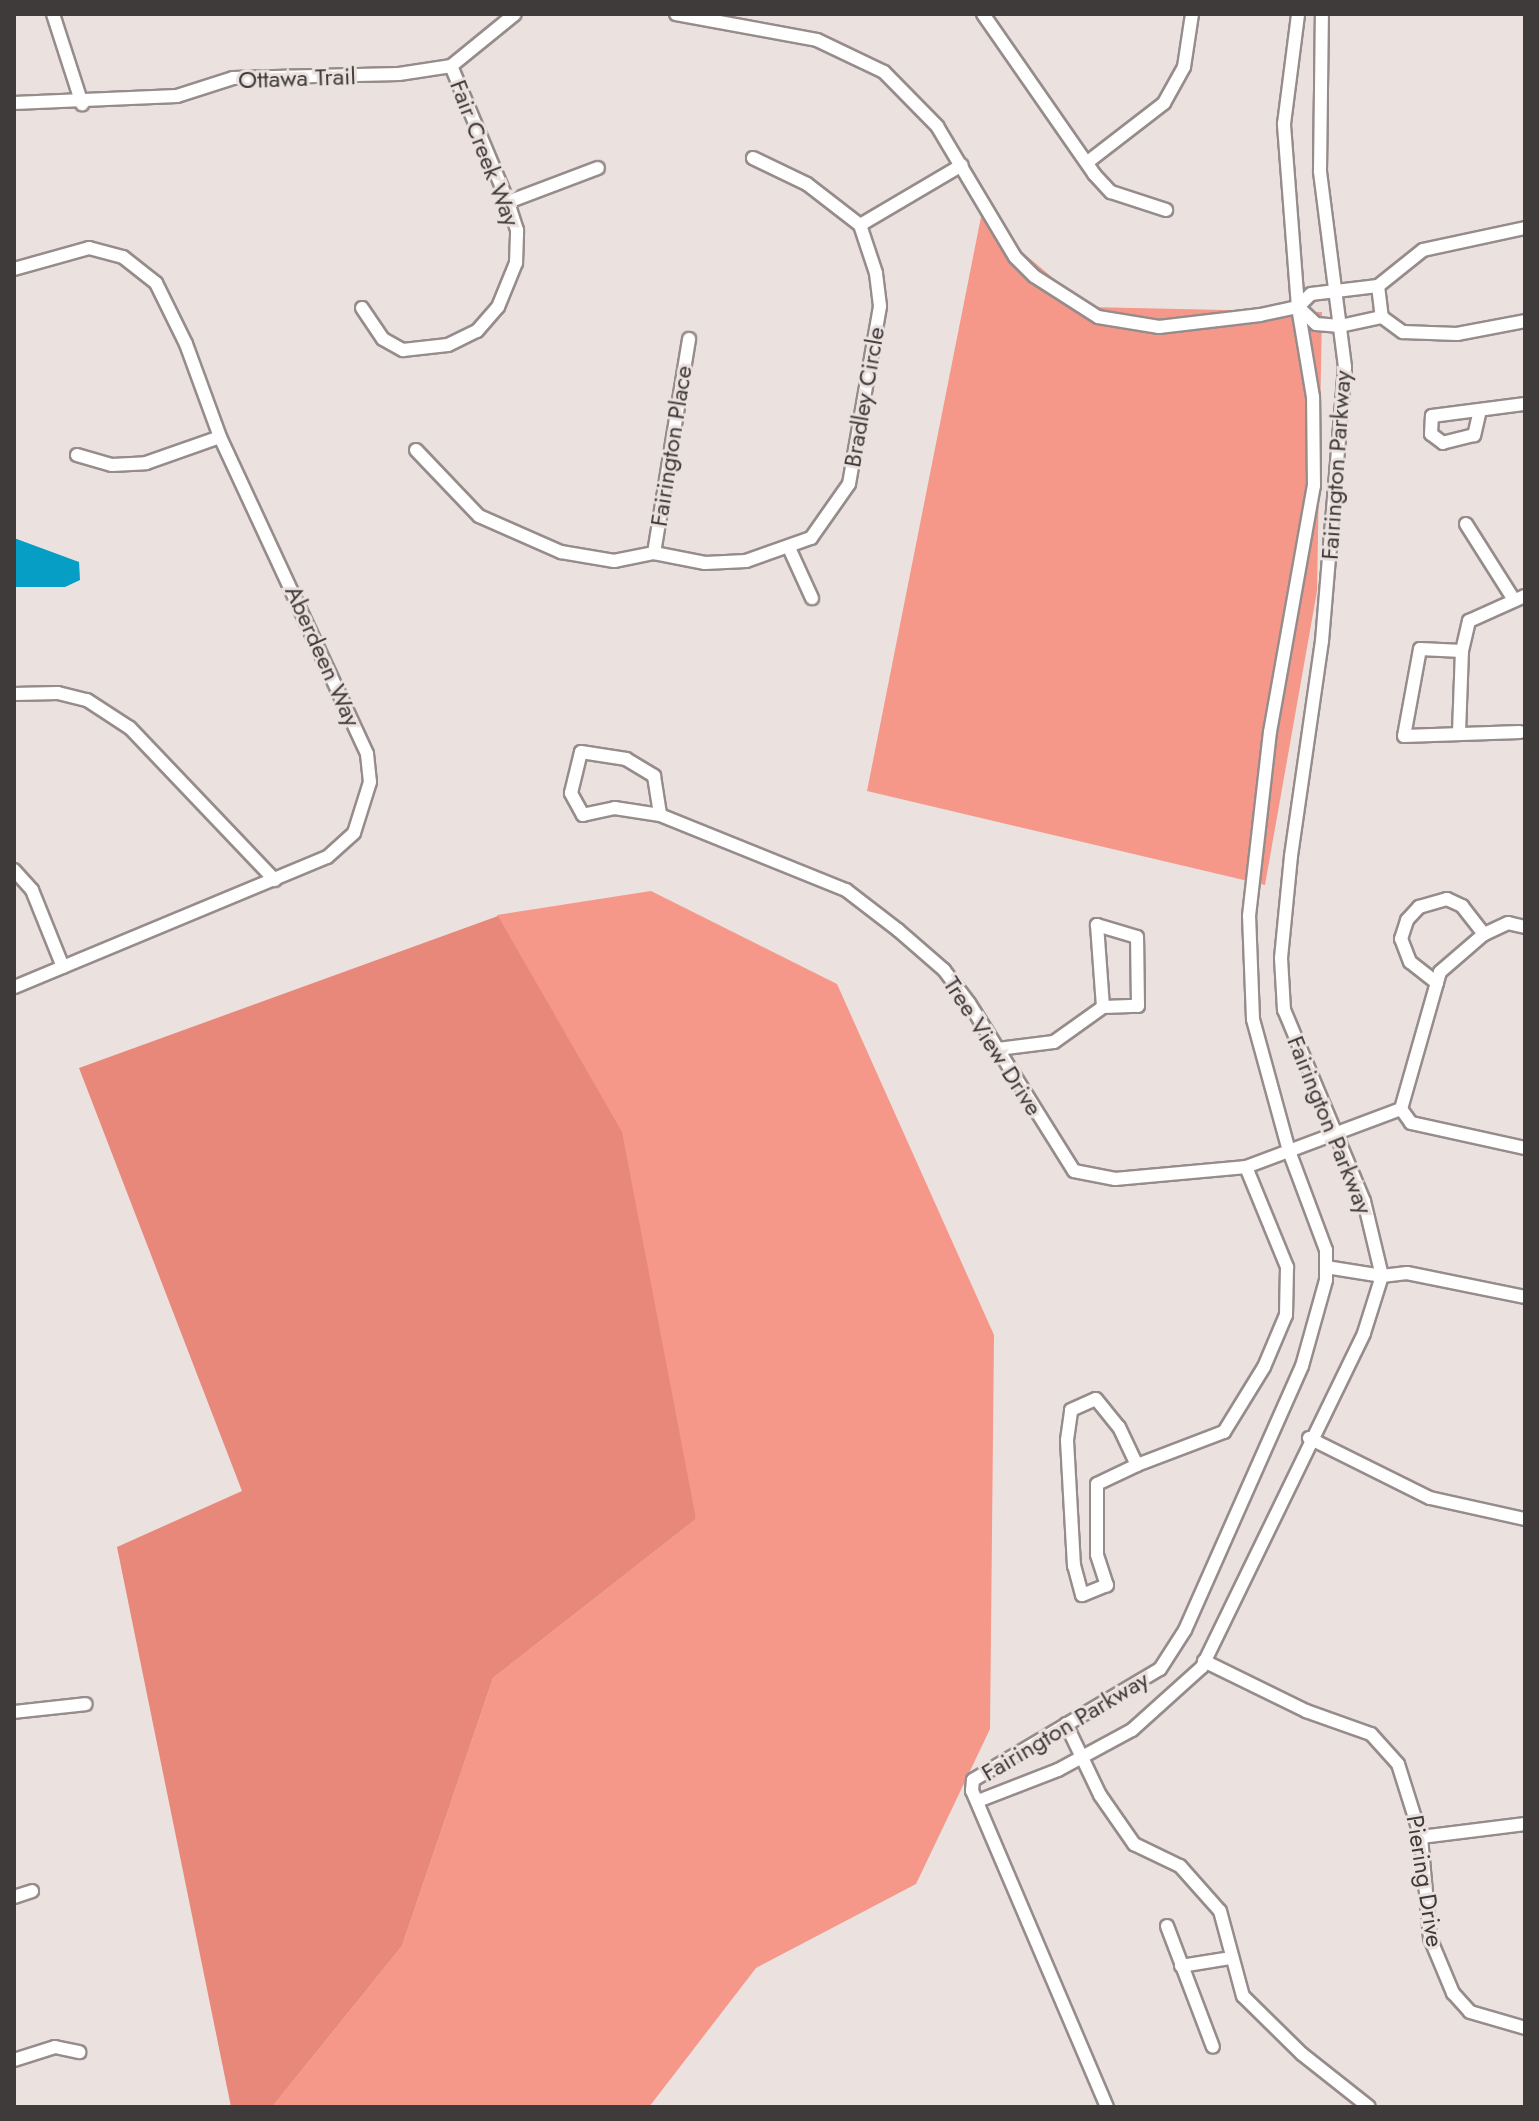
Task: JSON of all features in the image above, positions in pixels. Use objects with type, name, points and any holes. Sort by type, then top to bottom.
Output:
[{"type":"street","points":[[53,14],[82,104]]},
{"type":"street","points":[[451,66],[515,14]]},
{"type":"street","points":[[676,14],[817,40],[847,52],[907,92],[962,165],[1015,257],[1034,276],[1098,317],[1159,327],[1298,307],[1311,294],[1378,286],[1423,250],[1525,228]]},
{"type":"street","points":[[983,14],[1111,192],[1166,210]]},
{"type":"street","points":[[1089,161],[1164,103],[1184,67],[1192,14]]},
{"type":"street","name":"Fairington Parkway","points":[[1298,14],[1284,124],[1298,307],[1313,397],[1314,486],[1270,732],[1249,916],[1253,1019],[1289,1151],[1311,1202],[1326,1267],[1302,1366],[1185,1630],[1160,1669],[979,1773],[972,1791],[978,1801],[1083,1756],[1132,1730],[1204,1661],[1309,1438],[1364,1333],[1382,1276],[1364,1201],[1284,1010],[1281,958],[1322,641],[1345,367],[1320,171],[1322,14]]},
{"type":"street","name":"Ottawa Trail","points":[[14,103],[82,104],[177,96],[233,78],[399,74],[451,66]]},
{"type":"street","name":"Fair Creek Way","points":[[362,308],[383,339],[403,350],[448,345],[477,331],[498,307],[516,263],[517,230],[508,202],[451,66]]},
{"type":"street","points":[[753,158],[807,184],[860,225],[962,165]]},
{"type":"street","points":[[508,202],[598,168]]},
{"type":"street","name":"Bradley Circle","points":[[416,450],[479,516],[514,534],[561,552],[614,561],[654,553],[705,563],[746,561],[790,550],[811,538],[835,511],[849,484],[880,306],[876,273],[860,225]]},
{"type":"street","name":"Aberdeen Way","points":[[14,269],[89,248],[123,257],[156,283],[186,344],[220,437],[261,517],[369,768],[364,812],[354,833],[327,857],[14,987]]},
{"type":"street","points":[[1378,286],[1382,317],[1403,332],[1457,334],[1525,321]]},
{"type":"street","points":[[1298,307],[1316,324],[1340,326],[1382,317]]},
{"type":"street","name":"Fairington Place","points":[[654,553],[689,339]]},
{"type":"street","points":[[1480,410],[1525,404]]},
{"type":"street","points":[[77,455],[112,465],[146,463],[220,437]]},
{"type":"street","points":[[1459,732],[1462,651],[1469,621],[1520,598],[1466,524]]},
{"type":"street","points":[[790,550],[812,598]]},
{"type":"street","points":[[1462,651],[1420,649],[1404,736],[1520,732]]},
{"type":"street","points":[[14,694],[58,693],[87,700],[130,728],[275,880]]},
{"type":"street","name":"Tree View Drive","points":[[660,815],[654,776],[626,759],[581,752],[571,793],[583,815],[615,808],[660,815],[846,890],[944,970],[998,1049],[1074,1171],[1115,1179],[1246,1167],[1401,1109]]},
{"type":"street","points":[[14,870],[32,890],[63,967]]},
{"type":"street","points":[[1437,983],[1410,962],[1401,939],[1413,913],[1435,900],[1447,899],[1462,906],[1484,934]]},
{"type":"street","points":[[1525,927],[1508,923],[1484,934],[1440,972],[1401,1109],[1411,1123],[1525,1148]]},
{"type":"street","points":[[998,1049],[1054,1042],[1103,1007],[1138,1006],[1137,937],[1097,925],[1103,1007]]},
{"type":"street","points":[[1137,1465],[1119,1427],[1096,1399],[1071,1410],[1067,1440],[1074,1566],[1082,1595],[1107,1585],[1097,1555],[1097,1484],[1137,1465],[1224,1432],[1264,1367],[1286,1315],[1287,1267],[1246,1167]]},
{"type":"street","points":[[1326,1267],[1382,1276],[1407,1273],[1525,1297]]},
{"type":"street","points":[[1309,1438],[1430,1498],[1525,1519]]},
{"type":"street","name":"Piering Drive","points":[[1204,1661],[1306,1711],[1371,1734],[1398,1764],[1421,1837],[1430,1938],[1453,1993],[1470,2012],[1497,2024],[1525,2028]]},
{"type":"street","points":[[14,1712],[86,1704]]},
{"type":"street","points":[[1066,1724],[1100,1795],[1134,1844],[1180,1866],[1220,1911],[1243,1996],[1302,2054],[1369,2107]]},
{"type":"street","points":[[978,1801],[1107,2107]]},
{"type":"street","points":[[1421,1837],[1525,1824]]},
{"type":"street","points":[[14,1897],[32,1891]]},
{"type":"street","points":[[1167,1926],[1213,2047]]},
{"type":"street","points":[[1181,1966],[1231,1958]]},
{"type":"street","points":[[14,2060],[55,2047],[79,2052]]},
{"type":"shaded area","points":[[981,217],[1087,307],[1322,312],[1317,591],[1265,885],[867,791]]},
{"type":"shaded area","points":[[651,891],[837,984],[994,1335],[990,1729],[916,1884],[756,1968],[649,2107],[272,2107],[402,1946],[493,1678],[696,1519],[497,915]]},
{"type":"shaded area","points":[[498,916],[622,1132],[696,1519],[493,1678],[402,1946],[272,2107],[231,2107],[117,1547],[242,1491],[79,1068]]},
{"type":"water","points":[[14,538],[79,562],[80,580],[65,587],[14,587]]}]
